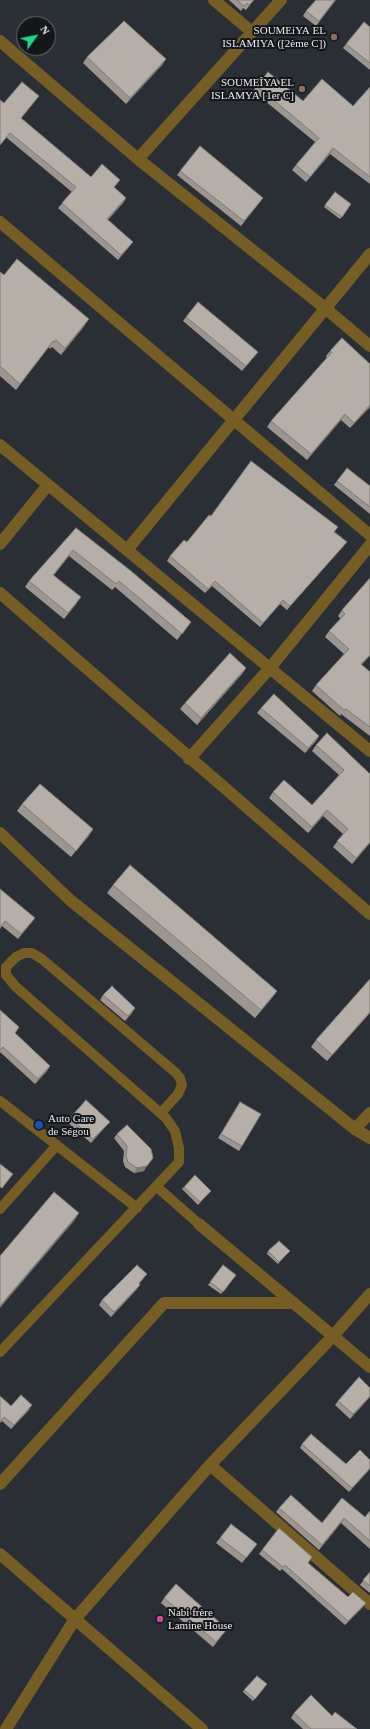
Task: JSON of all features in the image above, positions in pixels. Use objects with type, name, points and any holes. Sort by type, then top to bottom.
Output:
[{"type":"street","points":[[214,0],[252,32]]},
{"type":"street","points":[[138,159],[281,0]]},
{"type":"street","points":[[0,41],[138,159],[325,308],[370,346]]},
{"type":"street","points":[[0,222],[232,420],[370,535]]},
{"type":"street","points":[[127,550],[232,420],[370,254]]},
{"type":"street","points":[[0,445],[370,751]]},
{"type":"street","points":[[0,544],[48,485]]},
{"type":"street","points":[[189,759],[270,668],[370,545]]},
{"type":"street","points":[[0,593],[189,759],[370,914]]},
{"type":"street","points":[[0,833],[70,900],[355,1130],[370,1138]]},
{"type":"street","points":[[355,1130],[370,1113]]},
{"type":"street","points":[[199,1224],[370,1367]]},
{"type":"street","points":[[6,1729],[75,1619],[210,1465],[333,1336],[370,1294]]},
{"type":"street","points":[[0,1484],[164,1303],[294,1303]]},
{"type":"street","points":[[210,1465],[370,1604]]},
{"type":"street","points":[[0,1554],[202,1729]]},
{"type":"lane","points":[[0,1352],[179,1162],[179,1148],[175,1132],[161,1113],[16,987],[6,975],[6,967],[16,957],[24,953],[32,953],[42,959],[176,1073],[180,1078],[182,1085],[178,1094],[161,1113]]},
{"type":"lane","points":[[0,1101],[137,1208]]},
{"type":"lane","points":[[0,1209],[56,1145]]},
{"type":"lane","points":[[157,1187],[199,1224]]},
{"type":"building","points":[[237,0],[254,0],[249,5],[247,3],[244,6]]},
{"type":"building","points":[[316,0],[335,0],[319,21],[306,11]]},
{"type":"building","points":[[124,21],[166,59],[130,98],[87,57]]},
{"type":"building","points":[[364,22],[370,27],[370,63],[346,44]]},
{"type":"building","points":[[268,72],[303,101],[322,79],[353,106],[370,87],[370,177],[333,148],[310,177],[296,165],[319,138],[257,86]]},
{"type":"building","points":[[22,82],[39,96],[21,118],[91,177],[102,164],[120,180],[114,187],[126,198],[107,219],[133,242],[121,255],[62,203],[76,187],[10,133],[0,145],[0,100],[4,103]]},
{"type":"building","points":[[200,146],[263,198],[244,221],[180,171]]},
{"type":"building","points":[[335,192],[351,204],[342,217],[325,205]]},
{"type":"building","points":[[17,259],[89,319],[65,348],[56,340],[54,342],[53,341],[20,384],[0,366],[0,272],[4,275]]},
{"type":"building","points":[[198,302],[258,352],[246,366],[186,317]]},
{"type":"building","points":[[342,338],[370,364],[370,405],[354,423],[345,414],[311,454],[271,421],[332,352],[330,351]]},
{"type":"building","points":[[251,461],[338,527],[334,532],[347,542],[290,606],[283,600],[263,623],[215,581],[208,589],[170,556],[184,540],[187,542],[209,515],[211,516]]},
{"type":"building","points":[[347,468],[370,486],[370,507],[337,481]]},
{"type":"building","points":[[76,528],[131,571],[191,622],[182,634],[119,581],[116,584],[73,550],[53,575],[81,597],[68,613],[29,581]]},
{"type":"building","points":[[370,578],[370,655],[361,664],[370,672],[370,727],[346,709],[344,710],[316,685],[349,649],[329,631],[345,614],[342,610]]},
{"type":"building","points":[[230,653],[246,668],[201,718],[185,703]]},
{"type":"building","points":[[274,694],[319,736],[308,748],[261,708]]},
{"type":"building","points":[[327,733],[370,774],[370,842],[356,858],[337,841],[348,829],[327,810],[312,827],[273,792],[284,780],[312,805],[344,770],[316,745]]},
{"type":"building","points":[[40,784],[93,829],[76,851],[22,804]]},
{"type":"building","points":[[130,865],[277,991],[261,1010],[113,885]]},
{"type":"building","points":[[0,889],[35,918],[21,934],[5,921],[0,928]]},
{"type":"building","points":[[370,979],[370,1012],[332,1055],[316,1040]]},
{"type":"building","points":[[112,986],[135,1008],[128,1016],[103,995]]},
{"type":"building","points":[[0,1010],[19,1027],[15,1033],[50,1066],[38,1079],[3,1047],[0,1050]]},
{"type":"building","points":[[86,1100],[110,1122],[93,1139],[70,1118]]},
{"type":"building","points":[[240,1102],[261,1114],[242,1146],[221,1134]]},
{"type":"building","points":[[127,1125],[151,1149],[153,1158],[147,1166],[137,1168],[128,1162],[126,1156],[127,1146],[117,1134]]},
{"type":"building","points":[[0,1164],[13,1174],[2,1188],[0,1187]]},
{"type":"building","points":[[195,1175],[211,1191],[200,1202],[184,1187]]},
{"type":"building","points":[[54,1192],[79,1213],[0,1306],[0,1256]]},
{"type":"building","points":[[279,1241],[290,1251],[279,1262],[268,1251]]},
{"type":"building","points":[[137,1265],[147,1274],[139,1283],[140,1285],[114,1312],[102,1300]]},
{"type":"building","points":[[223,1265],[236,1275],[223,1292],[210,1282]]},
{"type":"building","points":[[359,1377],[370,1388],[370,1396],[353,1414],[338,1401]]},
{"type":"building","points":[[21,1395],[32,1405],[14,1425],[4,1417],[0,1422],[0,1396],[11,1406]]},
{"type":"building","points":[[311,1434],[346,1464],[360,1450],[370,1460],[370,1468],[352,1488],[302,1444]]},
{"type":"building","points":[[291,1495],[322,1523],[342,1498],[365,1517],[370,1511],[370,1541],[344,1518],[322,1545],[279,1508]]},
{"type":"building","points":[[231,1524],[257,1544],[246,1558],[220,1538]]},
{"type":"building","points":[[279,1528],[312,1557],[308,1563],[348,1597],[353,1592],[366,1603],[348,1621],[285,1565],[283,1567],[262,1550]]},
{"type":"building","points":[[370,1572],[370,1586],[363,1580]]},
{"type":"building","points":[[176,1584],[227,1629],[216,1642],[164,1598]]},
{"type":"building","points":[[257,1676],[267,1684],[255,1699],[244,1690]]},
{"type":"building","points":[[311,1695],[332,1716],[335,1712],[357,1729],[311,1729],[294,1713]]},
{"type":"place","name":"SOUMEiYA EL ISLAMIYA ([2ème C])","points":[[334,37]]},
{"type":"place","name":"SOUMEÎYA EL ISLAMYA [1er C]","points":[[302,89]]},
{"type":"place","name":"Auto Gare de Ségou","points":[[39,1125]]},
{"type":"place","name":"Nabi frère Lamine House","points":[[160,1619]]}]
